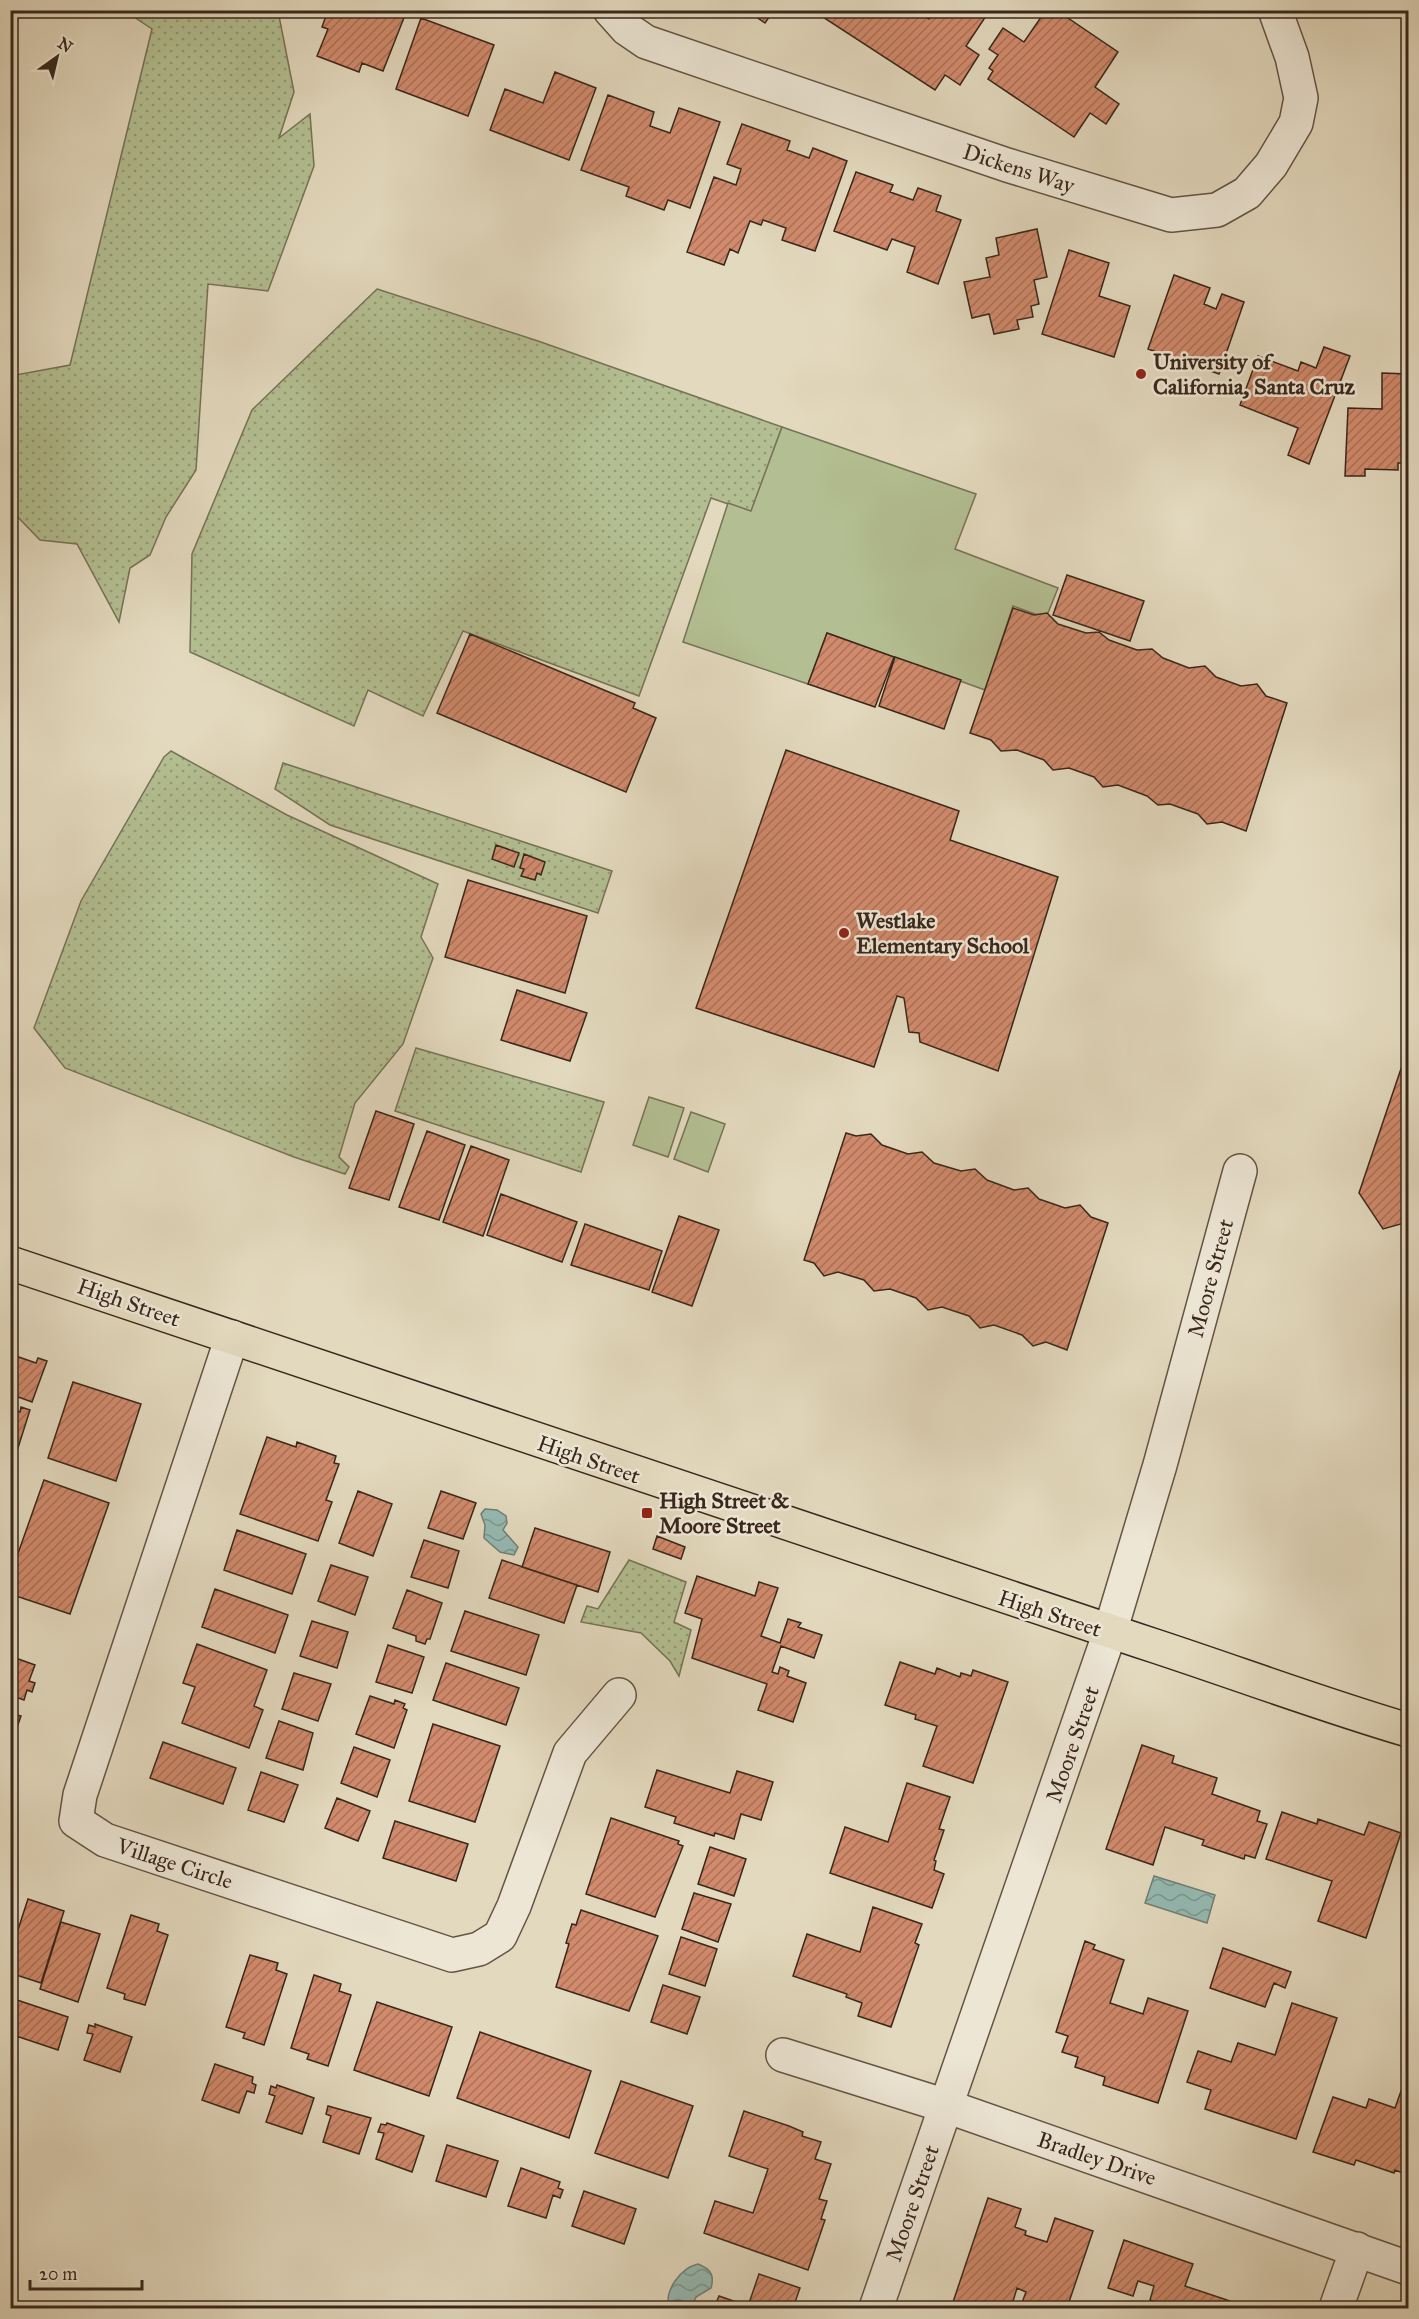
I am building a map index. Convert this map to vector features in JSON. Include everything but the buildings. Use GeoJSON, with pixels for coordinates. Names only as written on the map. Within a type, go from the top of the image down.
{"type":"FeatureCollection","features":[{"type":"Feature","properties":{"kind":"main road","name":"High Street"},"geometry":{"type":"LineString","coordinates":[[10,1263],[688,1493],[1330,1707],[1408,1730]]}},
{"type":"Feature","properties":{"kind":"street","name":"Dickens Way"},"geometry":{"type":"LineString","coordinates":[[610,10],[627,29],[646,42],[1007,165],[1171,215],[1217,210],[1247,193],[1271,165],[1296,123],[1301,98],[1292,57],[1275,10]]}},
{"type":"Feature","properties":{"kind":"street","name":"Moore Street"},"geometry":{"type":"LineString","coordinates":[[876,2308],[1110,1632],[1155,1482],[1240,1171]]}},
{"type":"Feature","properties":{"kind":"street","name":"Village Circle"},"geometry":{"type":"LineString","coordinates":[[232,1337],[80,1795],[76,1821],[105,1840],[452,1954],[479,1949],[500,1936],[514,1906],[570,1753],[619,1695]]}},
{"type":"Feature","properties":{"kind":"street","name":"Bradley Drive"},"geometry":{"type":"LineString","coordinates":[[783,2055],[946,2106],[1408,2268]]}},
{"type":"Feature","properties":{"kind":"street"},"geometry":{"type":"LineString","coordinates":[[1336,2308],[1357,2249]]}},
{"type":"Feature","properties":{"kind":"green space"},"geometry":{"type":"Polygon","coordinates":[[[125,11],[278,11],[294,92],[279,138],[310,114],[314,166],[268,291],[208,284],[196,470],[166,517],[150,555],[130,568],[119,622],[77,544],[40,540],[11,510],[10,376],[70,365],[152,29],[125,11]]]}},
{"type":"Feature","properties":{"kind":"green space"},"geometry":{"type":"Polygon","coordinates":[[[377,289],[538,341],[782,427],[751,512],[711,498],[639,696],[463,631],[423,716],[368,690],[354,726],[190,652],[192,554],[252,410],[377,289]]]}},
{"type":"Feature","properties":{"kind":"green space"},"geometry":{"type":"Polygon","coordinates":[[[782,427],[976,494],[955,549],[1058,588],[1046,618],[1013,606],[985,690],[827,633],[808,684],[683,642],[728,503],[751,511],[782,427]]]}},
{"type":"Feature","properties":{"kind":"green space"},"geometry":{"type":"Polygon","coordinates":[[[171,751],[287,815],[438,884],[421,937],[433,958],[403,1044],[355,1103],[339,1157],[349,1167],[345,1174],[294,1157],[65,1068],[34,1028],[81,901],[164,757],[171,751]]]}},
{"type":"Feature","properties":{"kind":"green space"},"geometry":{"type":"Polygon","coordinates":[[[283,763],[612,871],[598,913],[330,825],[275,789],[283,763]]]}},
{"type":"Feature","properties":{"kind":"green space"},"geometry":{"type":"Polygon","coordinates":[[[416,1048],[604,1102],[581,1172],[395,1111],[416,1048]]]}},
{"type":"Feature","properties":{"kind":"green space"},"geometry":{"type":"Polygon","coordinates":[[[649,1097],[684,1108],[668,1157],[633,1145],[649,1097]]]}},
{"type":"Feature","properties":{"kind":"green space"},"geometry":{"type":"Polygon","coordinates":[[[691,1112],[725,1124],[708,1172],[674,1159],[691,1112]]]}},
{"type":"Feature","properties":{"kind":"green space"},"geometry":{"type":"Polygon","coordinates":[[[629,1560],[686,1582],[674,1622],[691,1630],[679,1676],[670,1661],[641,1633],[581,1622],[587,1606],[598,1609],[629,1560]]]}},
{"type":"Feature","properties":{"kind":"water"},"geometry":{"type":"Polygon","coordinates":[[[485,1509],[497,1510],[506,1516],[507,1523],[503,1530],[518,1547],[514,1555],[500,1552],[484,1538],[485,1525],[481,1514],[485,1509]]]}},
{"type":"Feature","properties":{"kind":"water"},"geometry":{"type":"Polygon","coordinates":[[[1154,1876],[1215,1895],[1207,1923],[1145,1903],[1154,1876]]]}},
{"type":"Feature","properties":{"kind":"water"},"geometry":{"type":"Polygon","coordinates":[[[698,2264],[710,2273],[711,2288],[696,2297],[691,2308],[669,2308],[671,2287],[680,2275],[698,2264]]]}},
{"type":"Feature","properties":{"kind":"place","name":"University of California, Santa Cruz"},"geometry":{"type":"Point","coordinates":[1141,374]}},
{"type":"Feature","properties":{"kind":"place","name":"Westlake Elementary School"},"geometry":{"type":"Point","coordinates":[844,933]}},
{"type":"Feature","properties":{"kind":"place","name":"High Street & Moore Street"},"geometry":{"type":"Point","coordinates":[647,1513]}}]}
